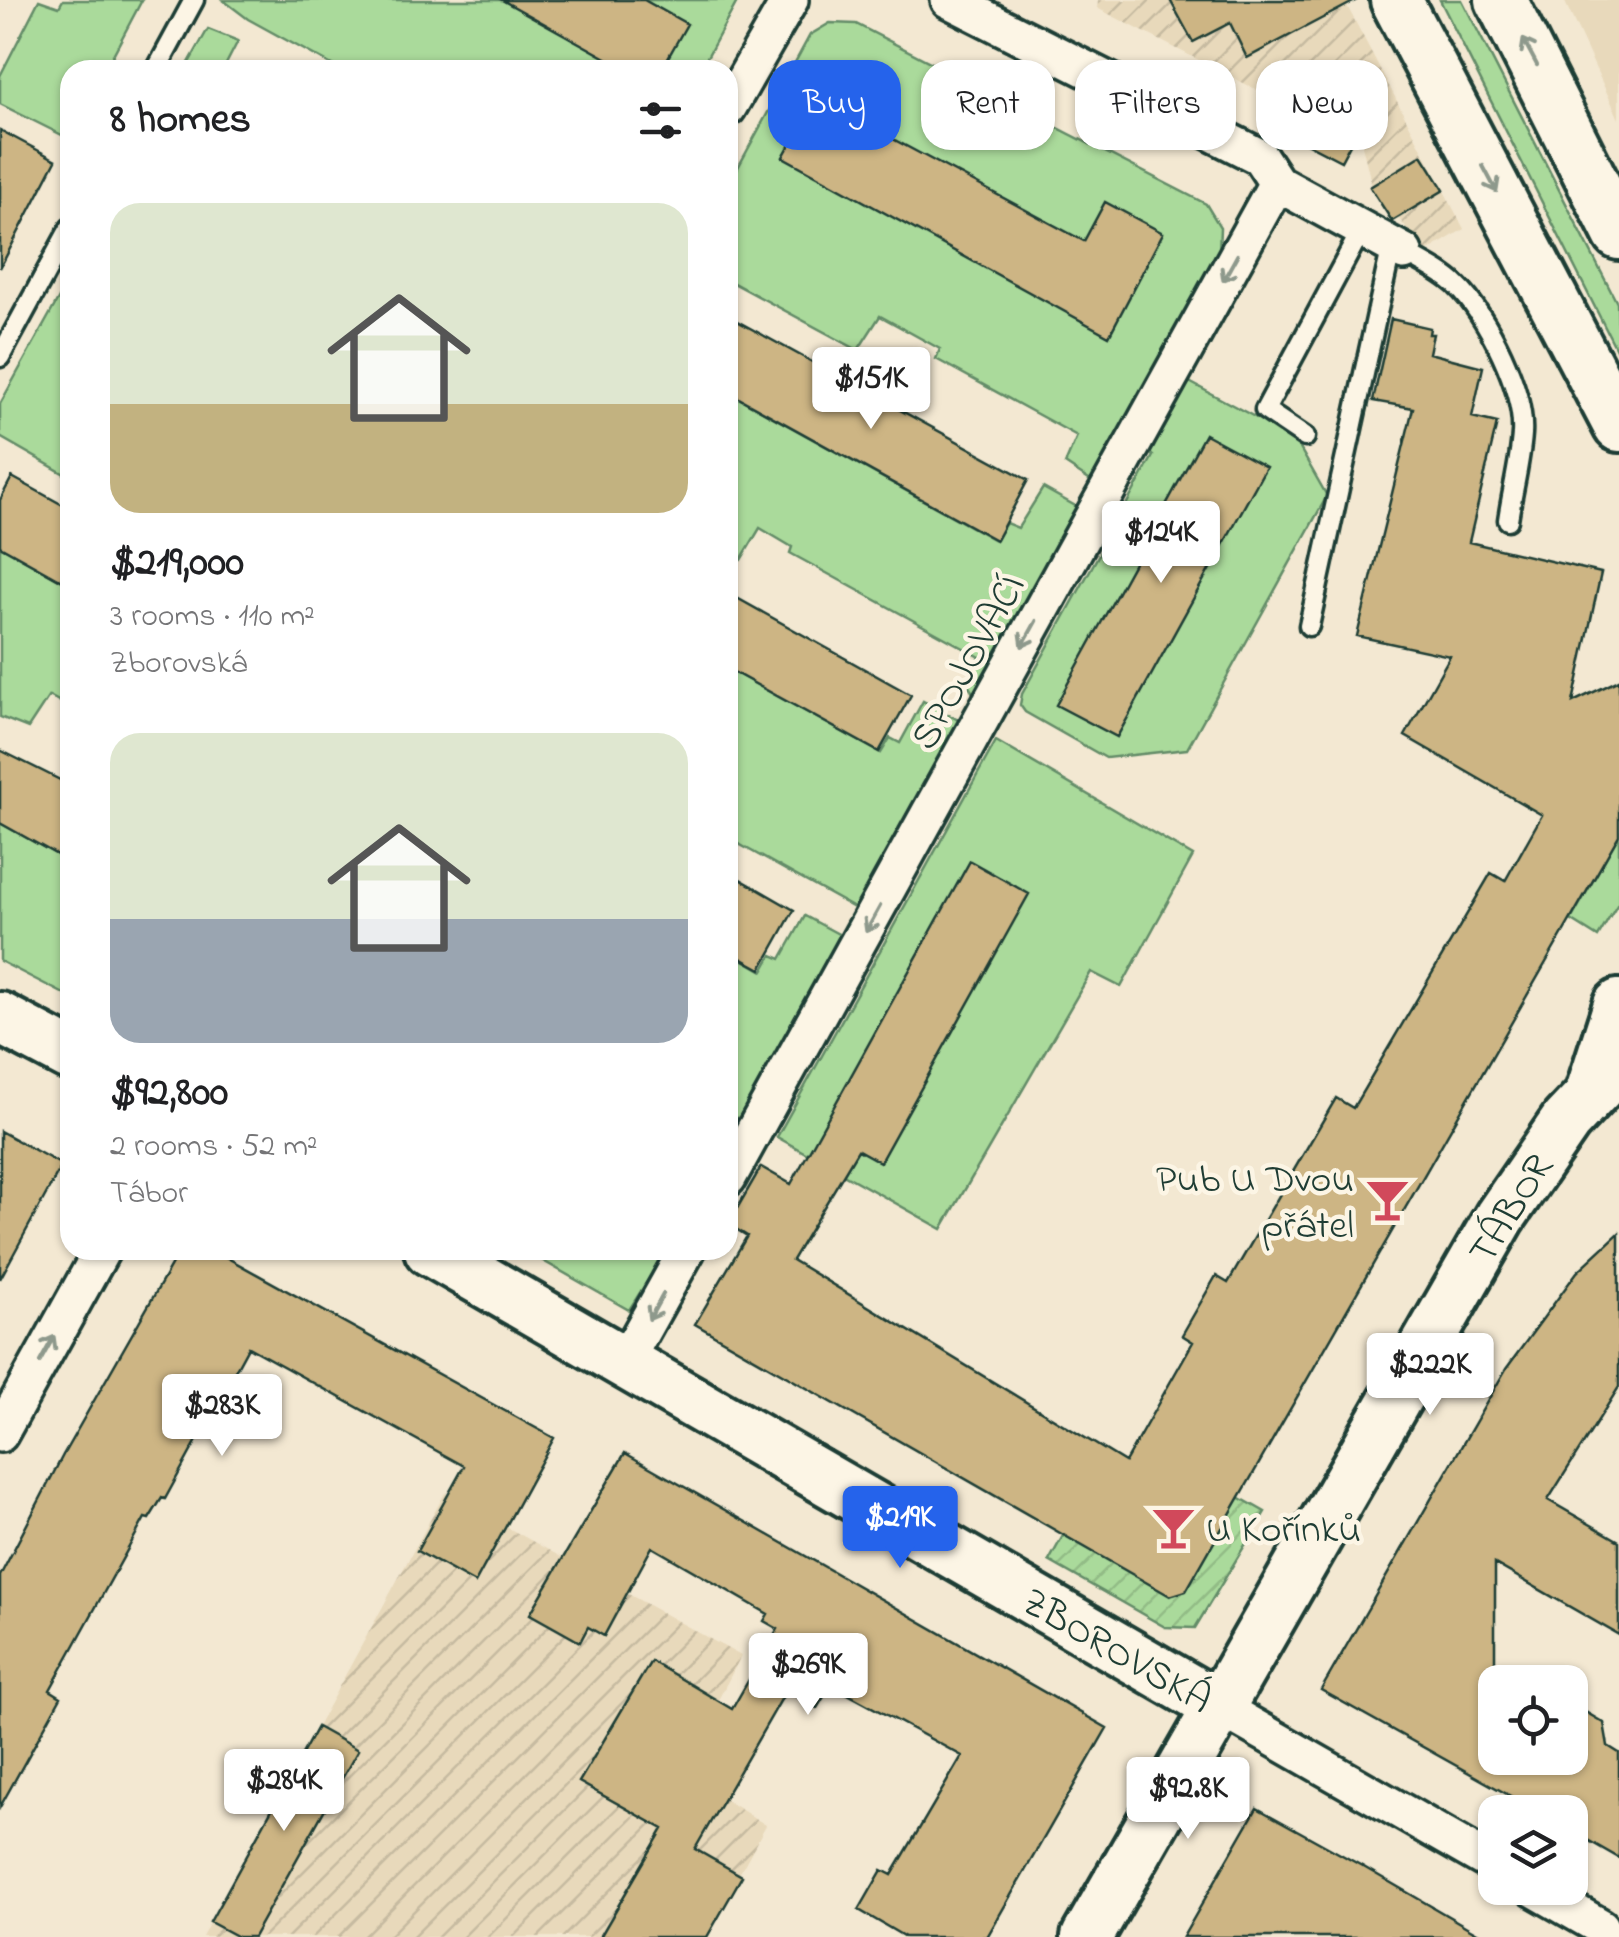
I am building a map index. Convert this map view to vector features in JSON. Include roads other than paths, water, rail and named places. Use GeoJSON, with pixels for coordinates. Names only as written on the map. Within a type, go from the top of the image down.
{"type":"FeatureCollection","features":[{"type":"Feature","properties":{"kind":"street"},"geometry":{"type":"LineString","coordinates":[[738,91],[790,0]]}},
{"type":"Feature","properties":{"kind":"street"},"geometry":{"type":"LineString","coordinates":[[949,0],[1260,157],[1277,183],[1386,242]]}},
{"type":"Feature","properties":{"kind":"street"},"geometry":{"type":"LineString","coordinates":[[1396,0],[1619,426]]}},
{"type":"Feature","properties":{"kind":"street"},"geometry":{"type":"LineString","coordinates":[[1501,0],[1619,234]]}},
{"type":"Feature","properties":{"kind":"street","name":"SPOJOVACÍ"},"geometry":{"type":"LineString","coordinates":[[738,1160],[1277,183]]}},
{"type":"Feature","properties":{"kind":"street","name":"TÁBOR"},"geometry":{"type":"LineString","coordinates":[[1088,1937],[1500,1216],[1605,1079],[1619,1005]]}},
{"type":"Feature","properties":{"kind":"street"},"geometry":{"type":"LineString","coordinates":[[0,1018],[60,1049]]}},
{"type":"Feature","properties":{"kind":"street"},"geometry":{"type":"LineString","coordinates":[[0,1434],[96,1260]]}},
{"type":"Feature","properties":{"kind":"street","name":"ZBOROVSKÁ"},"geometry":{"type":"LineString","coordinates":[[447,1260],[1478,1856]]}},
{"type":"Feature","properties":{"kind":"street"},"geometry":{"type":"LineString","coordinates":[[624,1363],[682,1260]]}},
{"type":"Feature","properties":{"kind":"street"},"geometry":{"type":"LineString","coordinates":[[1563,1905],[1601,1927]]}},
{"type":"Feature","properties":{"kind":"lane"},"geometry":{"type":"LineString","coordinates":[[161,60],[194,0]]}},
{"type":"Feature","properties":{"kind":"lane"},"geometry":{"type":"LineString","coordinates":[[1305,436],[1265,410],[1386,242]]}},
{"type":"Feature","properties":{"kind":"lane"},"geometry":{"type":"LineString","coordinates":[[1386,242],[1454,282],[1472,302],[1498,349],[1516,394],[1522,430],[1508,520]]}},
{"type":"Feature","properties":{"kind":"lane"},"geometry":{"type":"LineString","coordinates":[[1309,626],[1386,242]]}},
{"type":"Feature","properties":{"kind":"lane"},"geometry":{"type":"LineString","coordinates":[[0,356],[60,246]]}},
{"type":"Feature","properties":{"kind":"place","name":"Pub U Dvou přátel"},"geometry":{"type":"Point","coordinates":[1387,1200]}},
{"type":"Feature","properties":{"kind":"place","name":"U Kořínků"},"geometry":{"type":"Point","coordinates":[1173,1527]}}]}
